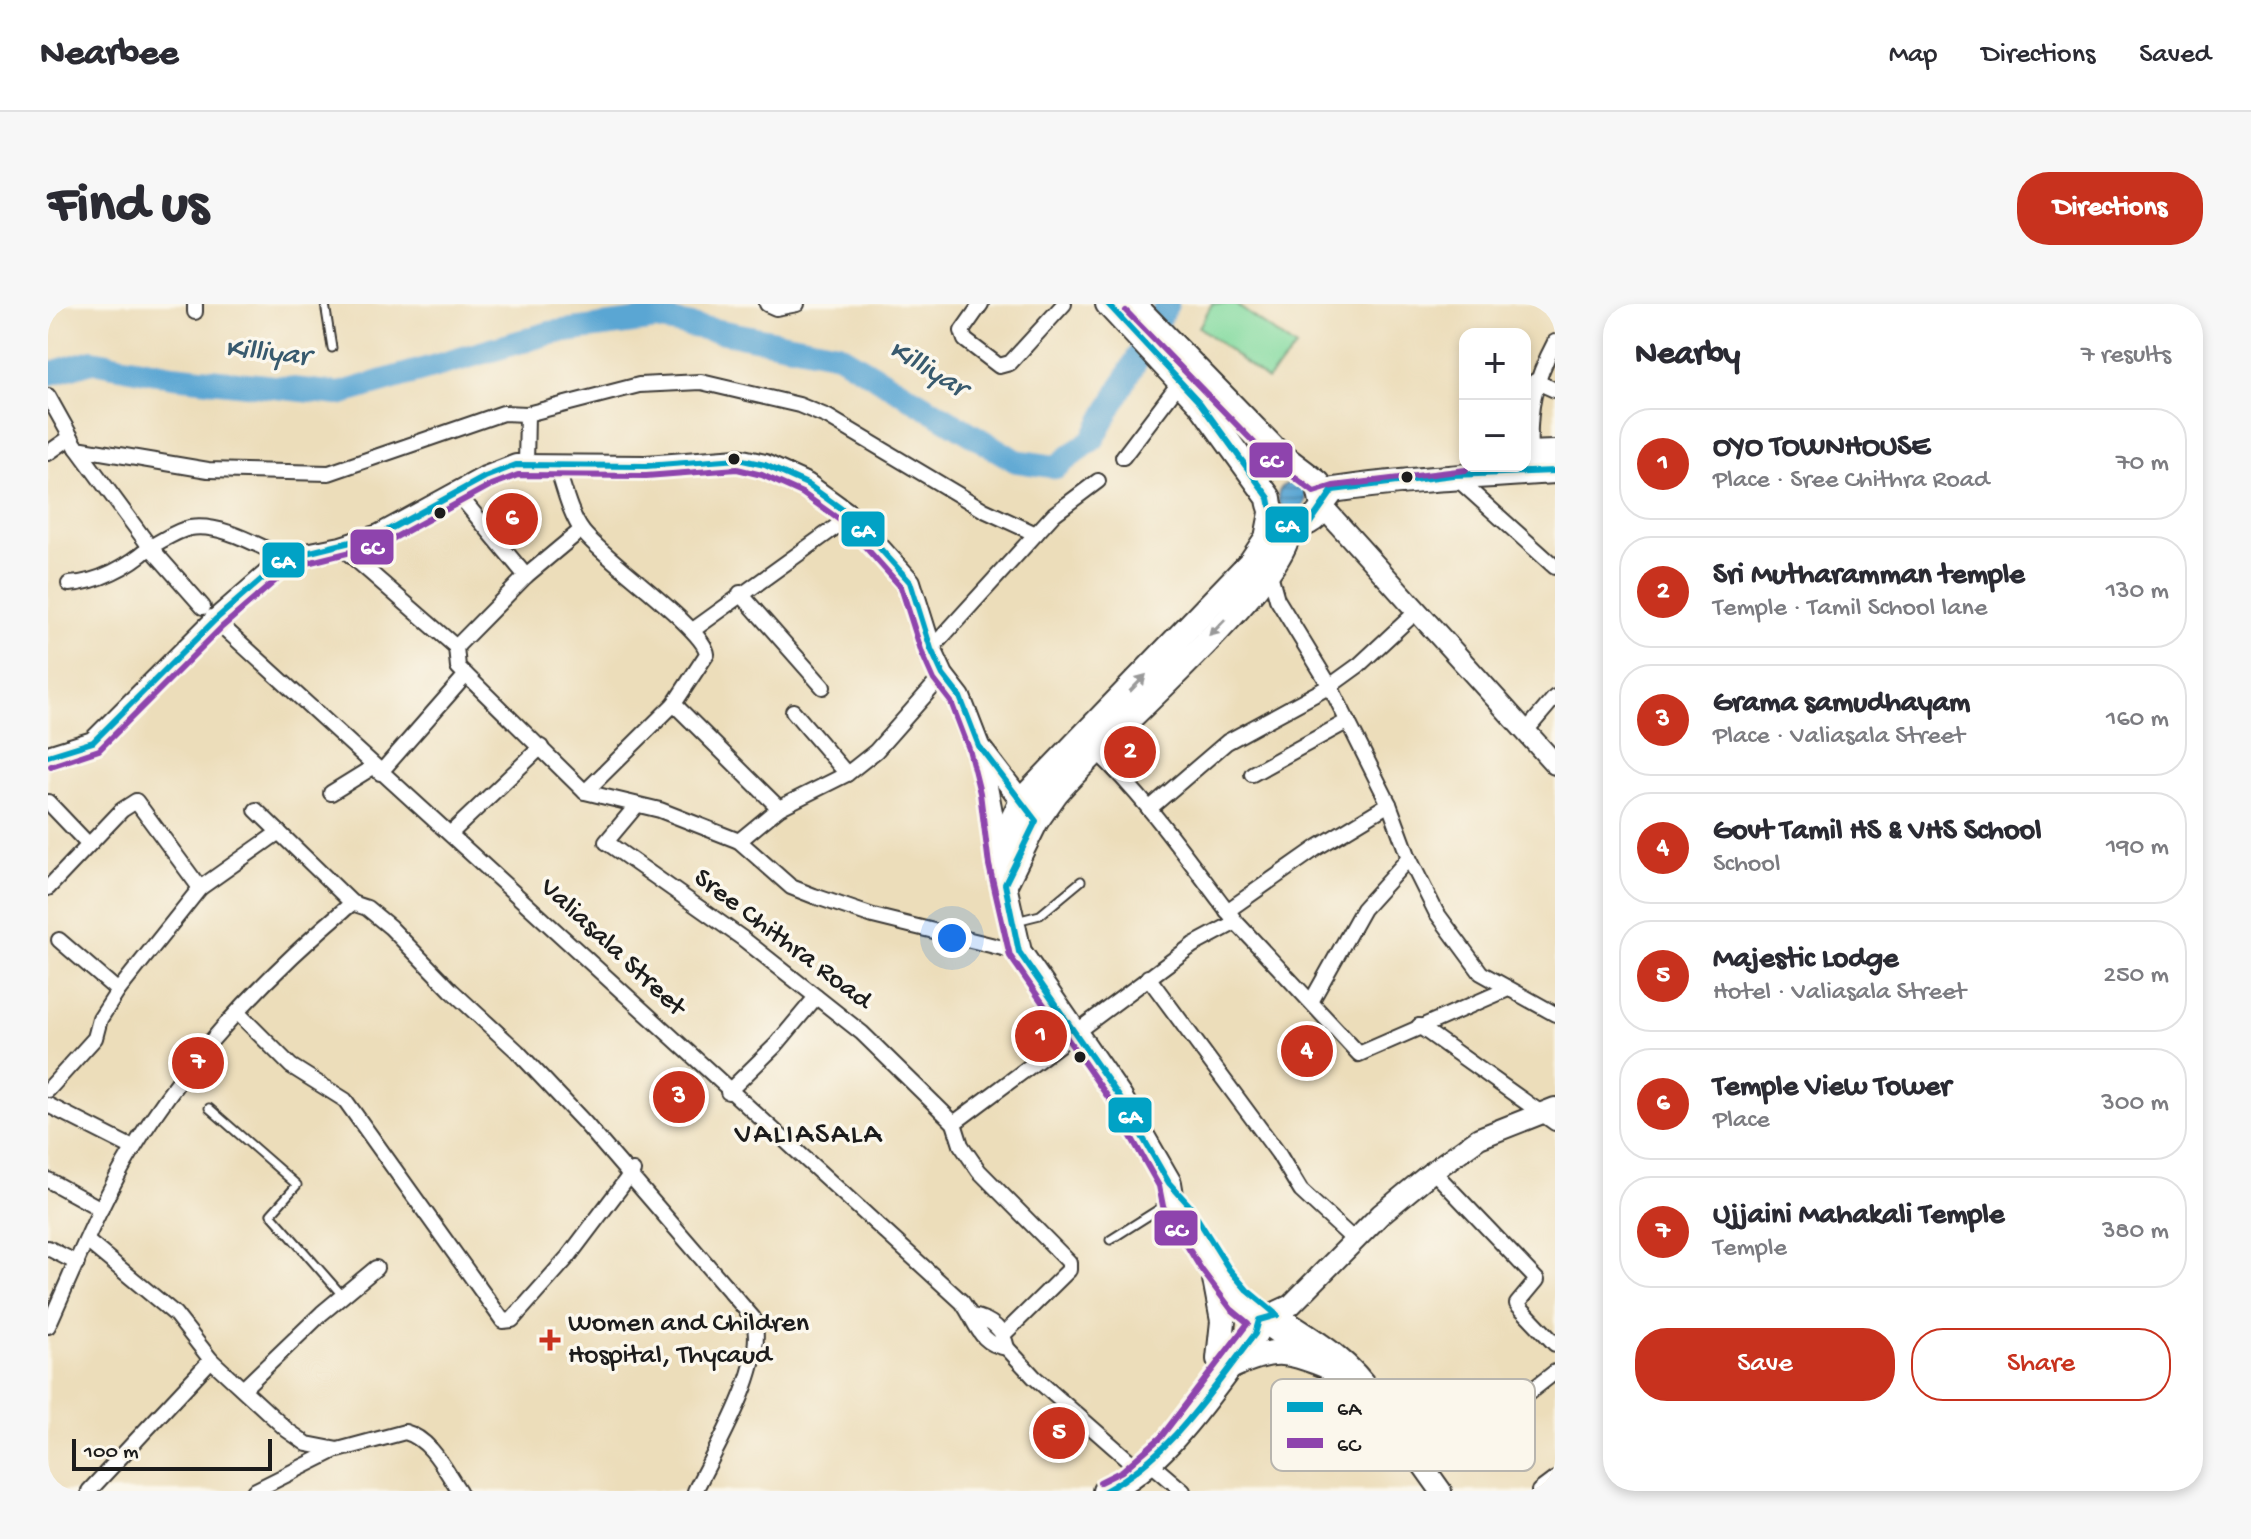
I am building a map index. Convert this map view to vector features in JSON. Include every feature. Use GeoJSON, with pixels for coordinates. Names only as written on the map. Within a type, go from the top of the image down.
{"type":"FeatureCollection","features":[{"type":"Feature","properties":{"kind":"main road"},"geometry":{"type":"LineString","coordinates":[[1117,305],[1182,375],[1317,491]]}},
{"type":"Feature","properties":{"kind":"main road"},"geometry":{"type":"LineString","coordinates":[[1182,375],[1277,512],[1310,523],[1317,491],[1330,476],[1453,466],[1555,471]]}},
{"type":"Feature","properties":{"kind":"main road"},"geometry":{"type":"LineString","coordinates":[[1531,454],[1555,453]]}},
{"type":"Feature","properties":{"kind":"main road"},"geometry":{"type":"LineString","coordinates":[[1005,884],[1036,821],[1071,775],[1170,677],[1269,570],[1289,539],[1271,488],[1285,475],[1317,491]]}},
{"type":"Feature","properties":{"kind":"main road"},"geometry":{"type":"LineString","coordinates":[[1268,1318],[1238,1302],[1210,1264],[1078,1033],[1019,952],[999,848],[1022,800],[1251,562],[1267,538],[1277,512]]}},
{"type":"Feature","properties":{"kind":"main road"},"geometry":{"type":"LineString","coordinates":[[1170,1192],[1183,1196],[1239,1282],[1268,1318]]}},
{"type":"Feature","properties":{"kind":"main road"},"geometry":{"type":"LineString","coordinates":[[1210,1264],[1222,1303],[1223,1364]]}},
{"type":"Feature","properties":{"kind":"main road"},"geometry":{"type":"LineString","coordinates":[[1136,1471],[1173,1439],[1223,1364],[1268,1318]]}},
{"type":"Feature","properties":{"kind":"main road"},"geometry":{"type":"LineString","coordinates":[[1223,1364],[1282,1351],[1325,1365]]}},
{"type":"Feature","properties":{"kind":"street"},"geometry":{"type":"LineString","coordinates":[[767,304],[776,308],[797,304]]}},
{"type":"Feature","properties":{"kind":"street"},"geometry":{"type":"LineString","coordinates":[[981,304],[962,331],[965,340],[999,366],[1010,363],[1064,304]]}},
{"type":"Feature","properties":{"kind":"street"},"geometry":{"type":"LineString","coordinates":[[1531,410],[1535,381],[1555,342]]}},
{"type":"Feature","properties":{"kind":"street"},"geometry":{"type":"LineString","coordinates":[[1123,457],[1182,375]]}},
{"type":"Feature","properties":{"kind":"street"},"geometry":{"type":"LineString","coordinates":[[1535,381],[1555,390]]}},
{"type":"Feature","properties":{"kind":"street"},"geometry":{"type":"LineString","coordinates":[[48,453],[74,442],[208,470],[329,473],[503,413],[527,414],[639,385],[701,382],[799,405],[828,417],[984,510],[1036,534]]}},
{"type":"Feature","properties":{"kind":"street","name":"Valiasala Street"},"geometry":{"type":"LineString","coordinates":[[48,397],[74,442],[150,547],[210,614],[376,770],[451,833],[728,1092],[962,1302],[973,1316],[987,1319],[1006,1341]]}},
{"type":"Feature","properties":{"kind":"street"},"geometry":{"type":"LineString","coordinates":[[526,465],[527,414]]}},
{"type":"Feature","properties":{"kind":"street"},"geometry":{"type":"LineString","coordinates":[[48,756],[93,742],[169,665],[210,614],[286,558],[341,547],[379,535],[485,477],[526,465],[646,466],[738,459],[765,465],[807,484],[851,516],[910,582],[931,649],[943,675],[960,697],[979,746],[999,848]]}},
{"type":"Feature","properties":{"kind":"street"},"geometry":{"type":"LineString","coordinates":[[1453,466],[1555,567]]}},
{"type":"Feature","properties":{"kind":"street"},"geometry":{"type":"LineString","coordinates":[[557,467],[581,530],[693,630],[707,654],[674,704],[585,792]]}},
{"type":"Feature","properties":{"kind":"street"},"geometry":{"type":"LineString","coordinates":[[931,649],[1054,514],[1098,481]]}},
{"type":"Feature","properties":{"kind":"street"},"geometry":{"type":"LineString","coordinates":[[1317,491],[1417,611],[1555,764]]}},
{"type":"Feature","properties":{"kind":"street"},"geometry":{"type":"LineString","coordinates":[[458,494],[526,576]]}},
{"type":"Feature","properties":{"kind":"street"},"geometry":{"type":"LineString","coordinates":[[693,630],[740,593],[851,516]]}},
{"type":"Feature","properties":{"kind":"street"},"geometry":{"type":"LineString","coordinates":[[69,584],[90,583],[134,562],[150,547],[188,528],[225,532],[286,558]]}},
{"type":"Feature","properties":{"kind":"street"},"geometry":{"type":"LineString","coordinates":[[456,647],[526,576],[581,530]]}},
{"type":"Feature","properties":{"kind":"street"},"geometry":{"type":"LineString","coordinates":[[341,547],[456,647],[458,667],[585,792],[693,820],[739,841],[791,887],[814,896],[873,916],[1019,952]]}},
{"type":"Feature","properties":{"kind":"street"},"geometry":{"type":"LineString","coordinates":[[1269,570],[1277,599],[1348,721],[1389,804],[1409,858],[1436,912],[1464,954],[1481,973],[1555,1014]]}},
{"type":"Feature","properties":{"kind":"street"},"geometry":{"type":"LineString","coordinates":[[740,593],[823,687]]}},
{"type":"Feature","properties":{"kind":"street"},"geometry":{"type":"LineString","coordinates":[[1149,809],[1227,742],[1330,686],[1380,648],[1417,611]]}},
{"type":"Feature","properties":{"kind":"street"},"geometry":{"type":"LineString","coordinates":[[331,793],[376,770],[466,675]]}},
{"type":"Feature","properties":{"kind":"street"},"geometry":{"type":"LineString","coordinates":[[739,841],[779,808],[847,774],[876,751],[943,675]]}},
{"type":"Feature","properties":{"kind":"street"},"geometry":{"type":"LineString","coordinates":[[1526,731],[1555,697]]}},
{"type":"Feature","properties":{"kind":"street"},"geometry":{"type":"LineString","coordinates":[[674,704],[779,808]]}},
{"type":"Feature","properties":{"kind":"street"},"geometry":{"type":"LineString","coordinates":[[793,711],[847,774]]}},
{"type":"Feature","properties":{"kind":"street"},"geometry":{"type":"LineString","coordinates":[[1252,774],[1348,721]]}},
{"type":"Feature","properties":{"kind":"street"},"geometry":{"type":"LineString","coordinates":[[979,746],[1036,821]]}},
{"type":"Feature","properties":{"kind":"street"},"geometry":{"type":"LineString","coordinates":[[451,833],[541,747]]}},
{"type":"Feature","properties":{"kind":"street"},"geometry":{"type":"LineString","coordinates":[[1095,750],[1149,809],[1232,916],[1359,1054],[1508,989]]}},
{"type":"Feature","properties":{"kind":"street"},"geometry":{"type":"LineString","coordinates":[[48,888],[122,810],[136,801],[200,888]]}},
{"type":"Feature","properties":{"kind":"street"},"geometry":{"type":"LineString","coordinates":[[48,802],[88,844]]}},
{"type":"Feature","properties":{"kind":"street"},"geometry":{"type":"LineString","coordinates":[[954,1123],[1078,1033],[1318,847],[1389,804]]}},
{"type":"Feature","properties":{"kind":"street","name":"Sree Chithra Road"},"geometry":{"type":"LineString","coordinates":[[637,805],[606,842],[742,938],[862,1033],[954,1123],[961,1145],[979,1171],[1069,1262],[1069,1270],[1006,1341]]}},
{"type":"Feature","properties":{"kind":"street"},"geometry":{"type":"LineString","coordinates":[[256,810],[352,903],[367,908],[390,927],[451,990],[517,1051],[631,1173],[746,1308],[757,1329],[749,1374],[695,1491]]}},
{"type":"Feature","properties":{"kind":"street"},"geometry":{"type":"LineString","coordinates":[[48,1090],[95,1038],[100,1019],[118,991],[200,888],[279,832]]}},
{"type":"Feature","properties":{"kind":"street"},"geometry":{"type":"LineString","coordinates":[[1312,1000],[1363,909],[1409,858]]}},
{"type":"Feature","properties":{"kind":"street"},"geometry":{"type":"LineString","coordinates":[[48,1326],[101,1209],[133,1148],[184,1075],[284,960],[352,903]]}},
{"type":"Feature","properties":{"kind":"street"},"geometry":{"type":"LineString","coordinates":[[59,940],[118,991]]}},
{"type":"Feature","properties":{"kind":"street"},"geometry":{"type":"LineString","coordinates":[[1148,977],[1278,1153],[1301,1191],[1354,1240]]}},
{"type":"Feature","properties":{"kind":"street"},"geometry":{"type":"LineString","coordinates":[[728,1092],[776,1045],[816,997]]}},
{"type":"Feature","properties":{"kind":"street"},"geometry":{"type":"LineString","coordinates":[[238,1013],[291,1066],[345,1100],[503,1321],[512,1320],[568,1257],[631,1173]]}},
{"type":"Feature","properties":{"kind":"street"},"geometry":{"type":"LineString","coordinates":[[1419,1026],[1551,1115]]}},
{"type":"Feature","properties":{"kind":"street"},"geometry":{"type":"LineString","coordinates":[[48,1105],[133,1148]]}},
{"type":"Feature","properties":{"kind":"street"},"geometry":{"type":"LineString","coordinates":[[1268,1318],[1304,1293],[1354,1240],[1433,1171],[1479,1138],[1551,1115]]}},
{"type":"Feature","properties":{"kind":"street"},"geometry":{"type":"LineString","coordinates":[[1433,1171],[1537,1280],[1517,1304],[1555,1344]]}},
{"type":"Feature","properties":{"kind":"street"},"geometry":{"type":"LineString","coordinates":[[48,1180],[101,1209]]}},
{"type":"Feature","properties":{"kind":"street"},"geometry":{"type":"LineString","coordinates":[[87,1241],[175,1314],[211,1360],[287,1430],[307,1444],[336,1450]]}},
{"type":"Feature","properties":{"kind":"street"},"geometry":{"type":"LineString","coordinates":[[48,1248],[77,1263]]}},
{"type":"Feature","properties":{"kind":"street"},"geometry":{"type":"LineString","coordinates":[[244,1388],[342,1295],[376,1268]]}},
{"type":"Feature","properties":{"kind":"street"},"geometry":{"type":"LineString","coordinates":[[1268,1318],[1343,1379]]}},
{"type":"Feature","properties":{"kind":"street"},"geometry":{"type":"LineString","coordinates":[[1268,1318],[1341,1358],[1362,1379]]}},
{"type":"Feature","properties":{"kind":"street"},"geometry":{"type":"LineString","coordinates":[[1006,1341],[1034,1377],[1136,1471],[1183,1491]]}},
{"type":"Feature","properties":{"kind":"street"},"geometry":{"type":"LineString","coordinates":[[89,1491],[211,1360]]}},
{"type":"Feature","properties":{"kind":"street"},"geometry":{"type":"LineString","coordinates":[[1535,1388],[1555,1372]]}},
{"type":"Feature","properties":{"kind":"street"},"geometry":{"type":"LineString","coordinates":[[254,1491],[336,1450],[405,1432],[415,1435],[429,1448],[459,1491]]}},
{"type":"Feature","properties":{"kind":"street"},"geometry":{"type":"LineString","coordinates":[[1429,1471],[1441,1491]]}},
{"type":"Feature","properties":{"kind":"street"},"geometry":{"type":"LineString","coordinates":[[1539,1491],[1555,1479]]}},
{"type":"Feature","properties":{"kind":"lane"},"geometry":{"type":"LineString","coordinates":[[325,304],[332,348]]}},
{"type":"Feature","properties":{"kind":"lane"},"geometry":{"type":"LineString","coordinates":[[1011,922],[1040,915],[1081,881]]}},
{"type":"Feature","properties":{"kind":"lane"},"geometry":{"type":"LineString","coordinates":[[209,1108],[297,1185],[271,1214],[342,1295]]}},
{"type":"Feature","properties":{"kind":"lane"},"geometry":{"type":"LineString","coordinates":[[1110,1240],[1170,1192]]}},
{"type":"Feature","properties":{"kind":"green space"},"geometry":{"type":"Polygon","coordinates":[[[1212,304],[1235,304],[1296,348],[1267,380],[1199,327],[1212,304]]]}},
{"type":"Feature","properties":{"kind":"water"},"geometry":{"type":"Polygon","coordinates":[[[1292,483],[1302,487],[1306,497],[1302,507],[1292,511],[1282,507],[1278,497],[1282,487],[1292,483]]]}},
{"type":"Feature","properties":{"kind":"waterway","name":"Killiyar"},"geometry":{"type":"LineString","coordinates":[[48,374],[92,361],[173,376],[339,394],[550,333],[656,319],[838,354],[1016,461],[1056,467],[1093,439],[1167,304]]}},
{"type":"Feature","properties":{"kind":"transit line","name":"6A"},"geometry":{"type":"LineString","coordinates":[[1108,304],[1200,403],[1269,498],[1272,513],[1289,526],[1310,523],[1333,490],[1453,475],[1555,471]]}},
{"type":"Feature","properties":{"kind":"transit line","name":"6C"},"geometry":{"type":"LineString","coordinates":[[1126,311],[1270,459],[1314,492],[1333,486],[1459,471]]}},
{"type":"Feature","properties":{"kind":"transit line","name":"6A"},"geometry":{"type":"LineString","coordinates":[[48,756],[93,742],[215,620],[286,558],[379,535],[485,477],[516,465],[646,466],[738,459],[765,465],[807,484],[851,516],[910,582],[931,649],[943,675],[960,697],[979,746],[1036,821],[1005,884],[1019,952],[1120,1098],[1169,1183],[1189,1205],[1229,1269],[1247,1290],[1277,1315]]}},
{"type":"Feature","properties":{"kind":"transit line","name":"6C"},"geometry":{"type":"LineString","coordinates":[[51,766],[99,750],[222,627],[291,567],[383,544],[489,486],[518,475],[646,476],[737,469],[762,475],[802,493],[844,523],[901,587],[922,653],[934,680],[951,702],[969,749],[980,793],[989,865],[1010,956],[1112,1103],[1159,1186],[1163,1206],[1201,1269],[1231,1309],[1248,1323],[1161,1437],[1122,1471],[1100,1482]]}},
{"type":"Feature","properties":{"kind":"transit line","name":"6A"},"geometry":{"type":"LineString","coordinates":[[1105,1491],[1129,1476],[1170,1441],[1255,1334],[1259,1320],[1277,1315]]}},
{"type":"Feature","properties":{"kind":"place","name":"Temple View Tower"},"geometry":{"type":"Point","coordinates":[512,519]}},
{"type":"Feature","properties":{"kind":"place","name":"Sri Mutharamman temple"},"geometry":{"type":"Point","coordinates":[1130,752]}},
{"type":"Feature","properties":{"kind":"place","name":"OYO TOWNHOUSE"},"geometry":{"type":"Point","coordinates":[1041,1036]}},
{"type":"Feature","properties":{"kind":"place","name":"Govt Tamil HS & VHS School"},"geometry":{"type":"Point","coordinates":[1307,1051]}},
{"type":"Feature","properties":{"kind":"place","name":"Ujjaini Mahakali Temple"},"geometry":{"type":"Point","coordinates":[198,1063]}},
{"type":"Feature","properties":{"kind":"place","name":"Grama samudhayam"},"geometry":{"type":"Point","coordinates":[679,1097]}},
{"type":"Feature","properties":{"kind":"place","name":"Women and Children Hospital, Thycaud"},"geometry":{"type":"Point","coordinates":[550,1340]}},
{"type":"Feature","properties":{"kind":"place","name":"Majestic Lodge"},"geometry":{"type":"Point","coordinates":[1059,1433]}},
{"type":"Feature","properties":{"kind":"district","name":"VALIASALA"},"geometry":{"type":"Point","coordinates":[809,1136]}}]}
